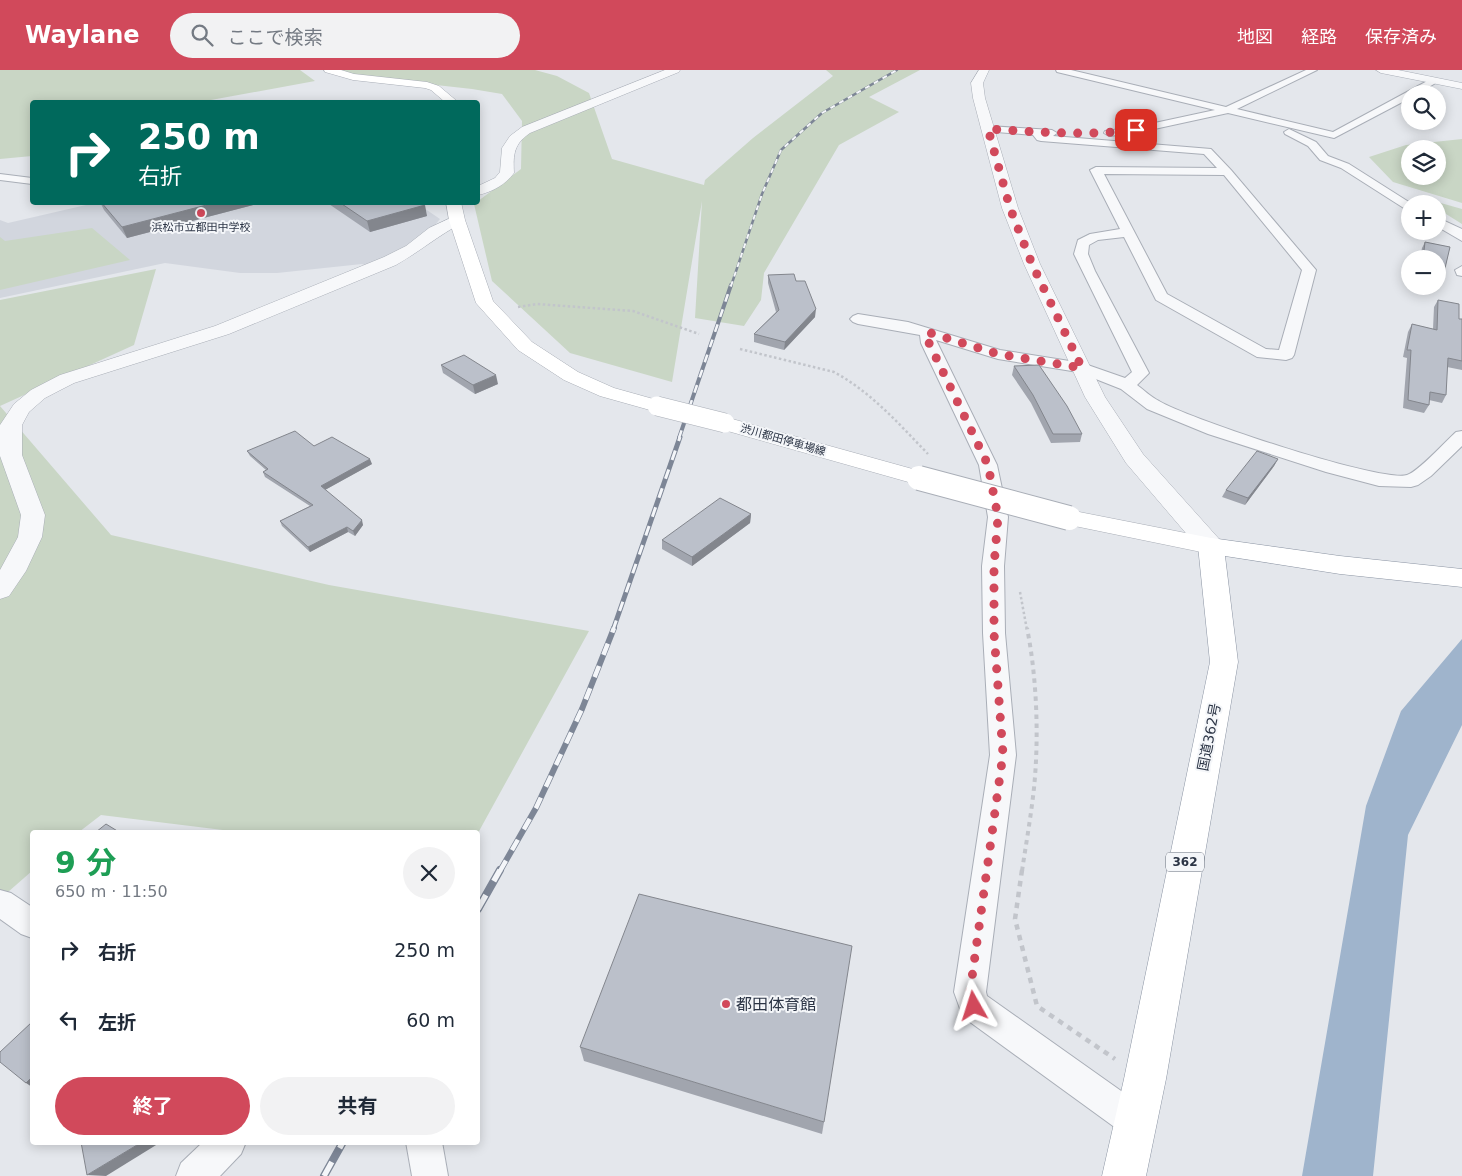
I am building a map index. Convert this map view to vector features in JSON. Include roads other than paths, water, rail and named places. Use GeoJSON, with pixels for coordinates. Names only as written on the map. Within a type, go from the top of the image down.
{"type":"FeatureCollection","features":[{"type":"Feature","properties":{"kind":"main road"},"geometry":{"type":"LineString","coordinates":[[328,70],[353,77],[427,85],[435,88],[450,100]]}},
{"type":"Feature","properties":{"kind":"main road","name":"渋川都田停車場線"},"geometry":{"type":"LineString","coordinates":[[455,211],[485,303],[525,346],[571,376],[607,392],[1069,518],[1211,546]]}},
{"type":"Feature","properties":{"kind":"main road"},"geometry":{"type":"LineString","coordinates":[[1211,546],[1340,565],[1462,578]]}},
{"type":"Feature","properties":{"kind":"main road","name":"国道362号"},"geometry":{"type":"LineString","coordinates":[[1124,1176],[1145,1079],[1224,662],[1211,546]]}},
{"type":"Feature","properties":{"kind":"street"},"geometry":{"type":"LineString","coordinates":[[480,190],[500,182],[508,173],[506,152],[513,138],[526,130],[676,70]]}},
{"type":"Feature","properties":{"kind":"street"},"geometry":{"type":"LineString","coordinates":[[984,70],[977,90],[1010,208],[1032,264],[1095,397],[1134,458],[1211,546]]}},
{"type":"Feature","properties":{"kind":"street"},"geometry":{"type":"LineString","coordinates":[[1060,70],[1334,135],[1434,81]]}},
{"type":"Feature","properties":{"kind":"street"},"geometry":{"type":"LineString","coordinates":[[988,129],[1094,133],[1136,130],[1227,110],[1313,70]]}},
{"type":"Feature","properties":{"kind":"street"},"geometry":{"type":"LineString","coordinates":[[1380,70],[1462,86]]}},
{"type":"Feature","properties":{"kind":"street"},"geometry":{"type":"LineString","coordinates":[[1227,110],[1293,133],[1312,144],[1324,158],[1345,166],[1401,202]]}},
{"type":"Feature","properties":{"kind":"street"},"geometry":{"type":"LineString","coordinates":[[1036,132],[1041,138],[1207,151],[1227,172],[1309,270],[1286,355],[1263,354],[1161,297],[1096,170],[1227,172]]}},
{"type":"Feature","properties":{"kind":"street"},"geometry":{"type":"LineString","coordinates":[[0,177],[30,181]]}},
{"type":"Feature","properties":{"kind":"street"},"geometry":{"type":"LineString","coordinates":[[0,590],[13,571],[30,537],[33,515],[11,455],[11,426],[21,408],[38,394],[67,379],[222,330],[390,260],[412,249],[435,231],[455,211]]}},
{"type":"Feature","properties":{"kind":"street"},"geometry":{"type":"LineString","coordinates":[[1446,226],[1460,232],[1462,237]]}},
{"type":"Feature","properties":{"kind":"street"},"geometry":{"type":"LineString","coordinates":[[1127,385],[1141,372],[1081,254],[1082,243],[1094,237],[1128,232]]}},
{"type":"Feature","properties":{"kind":"street"},"geometry":{"type":"LineString","coordinates":[[858,320],[927,332],[998,354],[1082,368],[1127,385],[1153,405],[1214,430],[1333,468],[1379,480],[1410,481],[1424,472],[1462,436]]}},
{"type":"Feature","properties":{"kind":"street"},"geometry":{"type":"LineString","coordinates":[[927,332],[929,343],[988,465],[998,517],[994,566],[994,633],[1003,754],[970,992],[974,1006],[1136,1122]]}},
{"type":"Feature","properties":{"kind":"street"},"geometry":{"type":"LineString","coordinates":[[0,903],[30,923]]}},
{"type":"Feature","properties":{"kind":"street"},"geometry":{"type":"LineString","coordinates":[[194,1176],[226,1145]]}},
{"type":"Feature","properties":{"kind":"street"},"geometry":{"type":"LineString","coordinates":[[425,1145],[430,1176]]}},
{"type":"Feature","properties":{"kind":"water"},"geometry":{"type":"Polygon","coordinates":[[[1462,639],[1462,725],[1408,835],[1373,1176],[1302,1176],[1366,806],[1401,711],[1462,639]]]}},
{"type":"Feature","properties":{"kind":"railway"},"geometry":{"type":"LineString","coordinates":[[731,286],[762,194],[781,150],[822,113],[897,70]]}},
{"type":"Feature","properties":{"kind":"railway"},"geometry":{"type":"LineString","coordinates":[[679,438],[731,285]]}},
{"type":"Feature","properties":{"kind":"railway"},"geometry":{"type":"LineString","coordinates":[[613,630],[680,437]]}},
{"type":"Feature","properties":{"kind":"railway"},"geometry":{"type":"LineString","coordinates":[[500,871],[536,808],[582,709],[614,628]]}},
{"type":"Feature","properties":{"kind":"railway"},"geometry":{"type":"LineString","coordinates":[[480,905],[500,870]]}},
{"type":"Feature","properties":{"kind":"railway"},"geometry":{"type":"LineString","coordinates":[[324,1176],[341,1145]]}},
{"type":"Feature","properties":{"kind":"place","name":"浜松市立都田中学校"},"geometry":{"type":"Point","coordinates":[201,213]}},
{"type":"Feature","properties":{"kind":"place","name":"都田体育館"},"geometry":{"type":"Point","coordinates":[726,1004]}}]}
